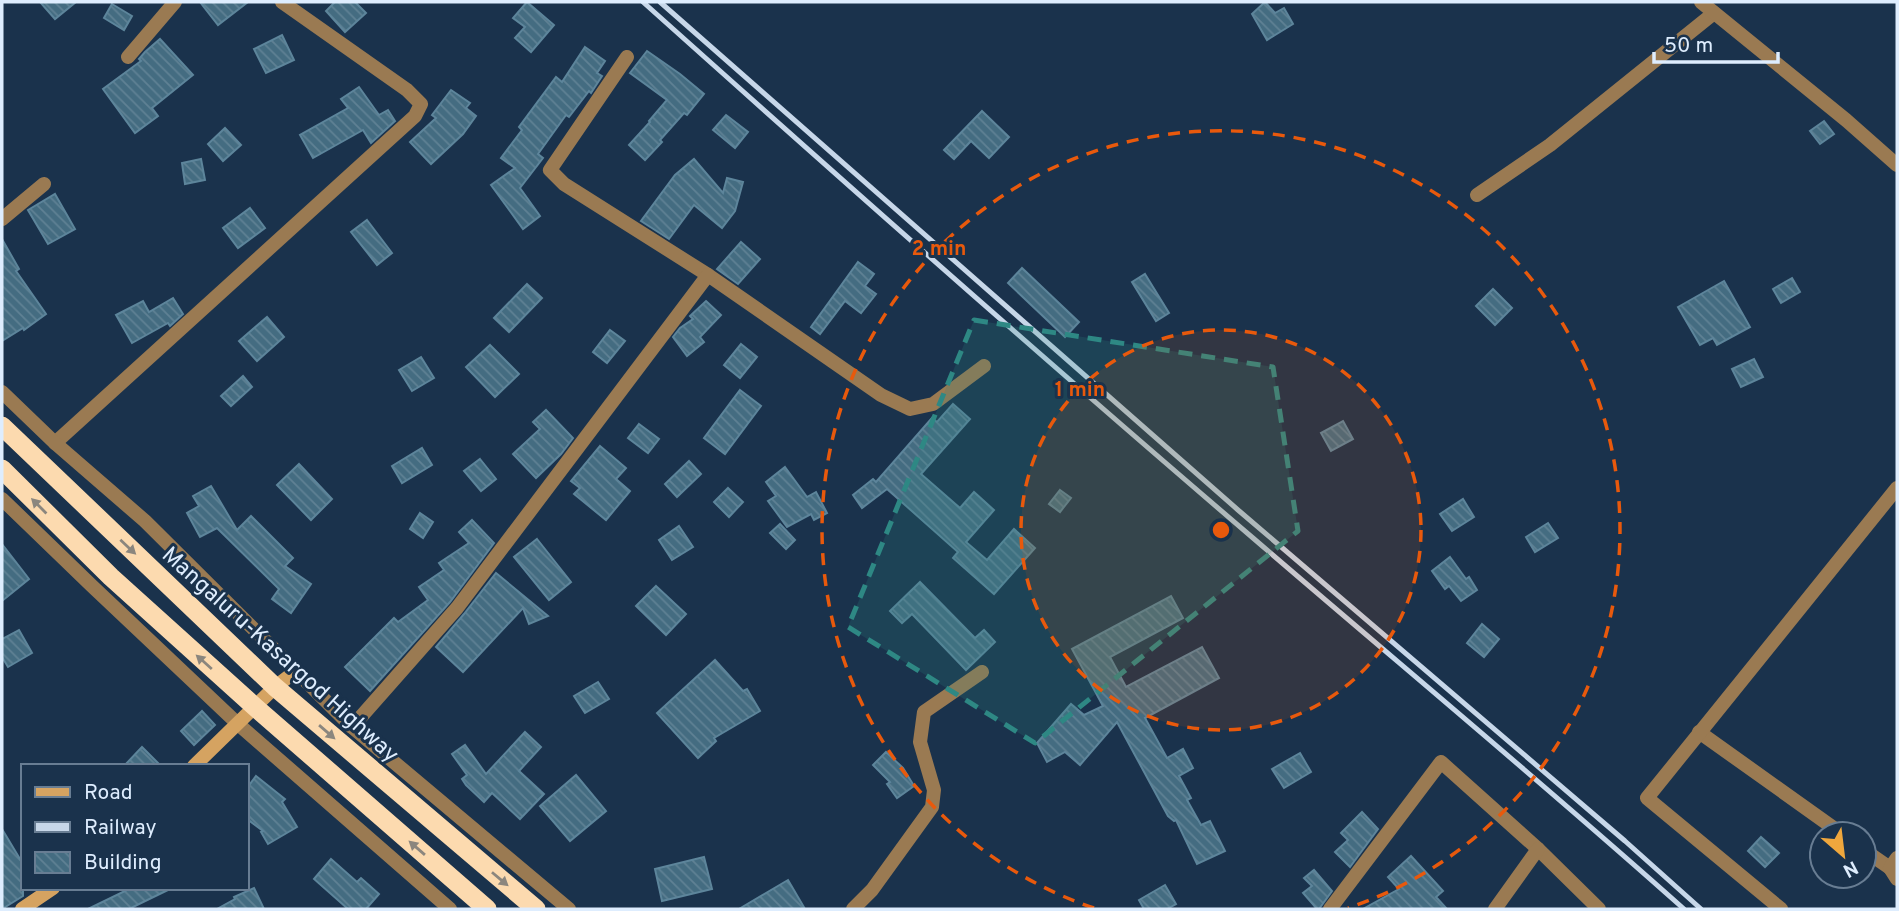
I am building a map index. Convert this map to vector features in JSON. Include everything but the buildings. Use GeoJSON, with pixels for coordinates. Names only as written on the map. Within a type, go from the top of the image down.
{"type":"FeatureCollection","features":[{"type":"Feature","properties":{"kind":"highway","name":"Mangaluru-Kasargod Highway"},"geometry":{"type":"LineString","coordinates":[[2,426],[275,687],[536,909]]}},
{"type":"Feature","properties":{"kind":"highway"},"geometry":{"type":"LineString","coordinates":[[2,470],[111,578],[255,708],[487,909]]}},
{"type":"Feature","properties":{"kind":"main road"},"geometry":{"type":"LineString","coordinates":[[196,764],[275,687],[296,671]]}},
{"type":"Feature","properties":{"kind":"main road"},"geometry":{"type":"LineString","coordinates":[[22,909],[49,890]]}},
{"type":"Feature","properties":{"kind":"street"},"geometry":{"type":"LineString","coordinates":[[128,57],[174,2]]}},
{"type":"Feature","properties":{"kind":"street"},"geometry":{"type":"LineString","coordinates":[[55,443],[415,116],[421,104],[407,90],[282,2]]}},
{"type":"Feature","properties":{"kind":"street"},"geometry":{"type":"LineString","coordinates":[[1701,2],[1897,165]]}},
{"type":"Feature","properties":{"kind":"street"},"geometry":{"type":"LineString","coordinates":[[1477,195],[1550,145],[1714,13]]}},
{"type":"Feature","properties":{"kind":"street"},"geometry":{"type":"LineString","coordinates":[[627,57],[550,170],[564,184],[708,275],[881,395],[909,409],[933,404],[984,366]]}},
{"type":"Feature","properties":{"kind":"street"},"geometry":{"type":"LineString","coordinates":[[2,219],[44,184]]}},
{"type":"Feature","properties":{"kind":"street"},"geometry":{"type":"LineString","coordinates":[[352,727],[457,608],[708,275]]}},
{"type":"Feature","properties":{"kind":"street"},"geometry":{"type":"LineString","coordinates":[[2,392],[55,443],[145,521],[352,727],[569,909]]}},
{"type":"Feature","properties":{"kind":"street"},"geometry":{"type":"LineString","coordinates":[[1781,909],[1647,798],[1897,488]]}},
{"type":"Feature","properties":{"kind":"street"},"geometry":{"type":"LineString","coordinates":[[2,499],[239,724],[450,909]]}},
{"type":"Feature","properties":{"kind":"street"},"geometry":{"type":"LineString","coordinates":[[853,909],[872,890],[932,807],[934,790],[920,742],[924,712],[982,672]]}},
{"type":"Feature","properties":{"kind":"street"},"geometry":{"type":"LineString","coordinates":[[1699,733],[1822,820]]}},
{"type":"Feature","properties":{"kind":"street"},"geometry":{"type":"LineString","coordinates":[[1330,909],[1441,762],[1600,909]]}},
{"type":"Feature","properties":{"kind":"street"},"geometry":{"type":"LineString","coordinates":[[1495,909],[1538,849]]}},
{"type":"Feature","properties":{"kind":"street"},"geometry":{"type":"LineString","coordinates":[[1878,858],[1895,868]]}},
{"type":"Feature","properties":{"kind":"highlighted area"},"geometry":{"type":"Polygon","coordinates":[[[974,320],[1273,367],[1298,531],[1035,743],[848,627],[974,320]]]}},
{"type":"Feature","properties":{"kind":"railway"},"geometry":{"type":"LineString","coordinates":[[643,2],[1099,405],[1684,909]]}},
{"type":"Feature","properties":{"kind":"railway"},"geometry":{"type":"LineString","coordinates":[[660,2],[1238,510],[1701,909]]}}]}
